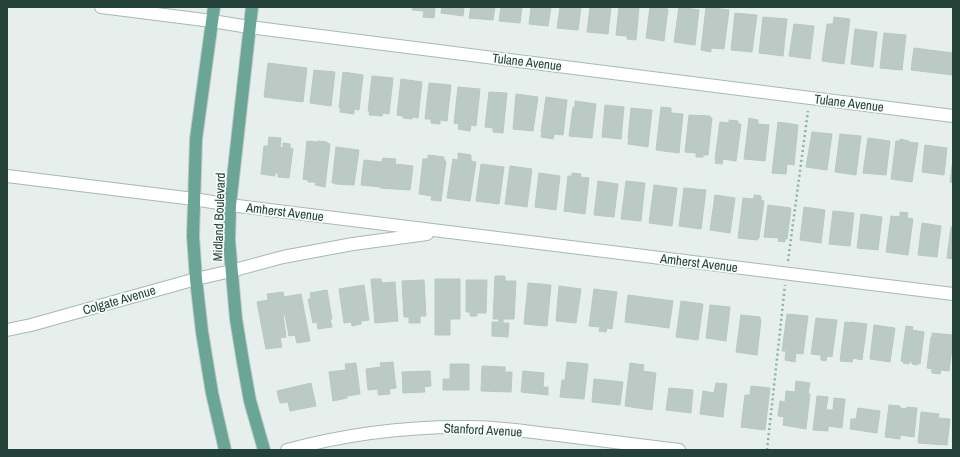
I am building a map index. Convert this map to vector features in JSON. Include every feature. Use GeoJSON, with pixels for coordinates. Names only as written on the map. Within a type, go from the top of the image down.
{"type":"FeatureCollection","features":[{"type":"Feature","properties":{"kind":"main road","name":"Midland Boulevard"},"geometry":{"type":"LineString","coordinates":[[214,7],[196,140],[192,236],[202,332],[212,393],[225,450]]}},
{"type":"Feature","properties":{"kind":"main road","name":"Midland Boulevard"},"geometry":{"type":"LineString","coordinates":[[252,7],[230,205],[229,240],[236,319],[242,362],[250,401],[264,450]]}},
{"type":"Feature","properties":{"kind":"street","name":"Tulane Avenue"},"geometry":{"type":"LineString","coordinates":[[102,7],[953,116]]}},
{"type":"Feature","properties":{"kind":"street","name":"Amherst Avenue"},"geometry":{"type":"LineString","coordinates":[[7,176],[444,232],[953,294]]}},
{"type":"Feature","properties":{"kind":"street","name":"Amherst Avenue"},"geometry":{"type":"LineString","coordinates":[[231,271],[283,257],[353,244],[444,232]]}},
{"type":"Feature","properties":{"kind":"street","name":"Colgate Avenue"},"geometry":{"type":"LineString","coordinates":[[7,330],[31,325],[196,279],[231,271]]}},
{"type":"Feature","properties":{"kind":"street","name":"Stanford Avenue"},"geometry":{"type":"LineString","coordinates":[[287,450],[341,438],[394,431],[471,427],[508,429],[679,450]]}},
{"type":"Feature","properties":{"kind":"building"},"geometry":{"type":"Polygon","coordinates":[[[413,7],[435,7],[434,18],[423,17],[424,11],[412,10],[413,7]]]}},
{"type":"Feature","properties":{"kind":"building"},"geometry":{"type":"Polygon","coordinates":[[[442,7],[464,7],[463,16],[441,13],[442,7]]]}},
{"type":"Feature","properties":{"kind":"building"},"geometry":{"type":"Polygon","coordinates":[[[471,7],[495,7],[493,20],[469,18],[471,7]]]}},
{"type":"Feature","properties":{"kind":"building"},"geometry":{"type":"Polygon","coordinates":[[[501,7],[522,7],[520,23],[499,21],[501,7]]]}},
{"type":"Feature","properties":{"kind":"building"},"geometry":{"type":"Polygon","coordinates":[[[531,7],[551,7],[548,26],[529,24],[531,7]]]}},
{"type":"Feature","properties":{"kind":"building"},"geometry":{"type":"Polygon","coordinates":[[[560,7],[581,7],[578,30],[557,28],[560,7]]]}},
{"type":"Feature","properties":{"kind":"building"},"geometry":{"type":"Polygon","coordinates":[[[590,7],[611,7],[608,34],[587,32],[590,7]]]}},
{"type":"Feature","properties":{"kind":"building"},"geometry":{"type":"Polygon","coordinates":[[[619,7],[639,7],[636,40],[627,39],[627,36],[616,35],[619,7]]]}},
{"type":"Feature","properties":{"kind":"building"},"geometry":{"type":"Polygon","coordinates":[[[650,7],[668,9],[664,41],[646,38],[650,7]]]}},
{"type":"Feature","properties":{"kind":"building"},"geometry":{"type":"Polygon","coordinates":[[[679,7],[699,10],[695,45],[674,42],[679,7]]]}},
{"type":"Feature","properties":{"kind":"building"},"geometry":{"type":"Polygon","coordinates":[[[706,7],[729,10],[724,49],[711,48],[711,52],[701,50],[706,7]]]}},
{"type":"Feature","properties":{"kind":"building"},"geometry":{"type":"Polygon","coordinates":[[[735,13],[757,15],[752,52],[731,50],[735,13]]]}},
{"type":"Feature","properties":{"kind":"building"},"geometry":{"type":"Polygon","coordinates":[[[763,17],[787,19],[783,56],[759,53],[763,17]]]}},
{"type":"Feature","properties":{"kind":"building"},"geometry":{"type":"Polygon","coordinates":[[[834,17],[850,19],[844,64],[822,61],[827,24],[833,24],[834,17]]]}},
{"type":"Feature","properties":{"kind":"building"},"geometry":{"type":"Polygon","coordinates":[[[794,24],[814,26],[810,59],[789,56],[794,24]]]}},
{"type":"Feature","properties":{"kind":"building"},"geometry":{"type":"Polygon","coordinates":[[[855,29],[877,32],[873,67],[851,64],[855,29]]]}},
{"type":"Feature","properties":{"kind":"building"},"geometry":{"type":"Polygon","coordinates":[[[884,33],[906,35],[902,70],[880,68],[884,33]]]}},
{"type":"Feature","properties":{"kind":"building"},"geometry":{"type":"Polygon","coordinates":[[[914,48],[953,53],[953,75],[911,70],[914,48]]]}},
{"type":"Feature","properties":{"kind":"building"},"geometry":{"type":"Polygon","coordinates":[[[268,63],[307,68],[303,102],[264,97],[268,63]]]}},
{"type":"Feature","properties":{"kind":"building"},"geometry":{"type":"Polygon","coordinates":[[[314,70],[335,72],[331,106],[310,103],[314,70]]]}},
{"type":"Feature","properties":{"kind":"building"},"geometry":{"type":"Polygon","coordinates":[[[343,72],[363,75],[359,110],[354,109],[354,114],[340,112],[341,108],[339,108],[343,72]]]}},
{"type":"Feature","properties":{"kind":"building"},"geometry":{"type":"Polygon","coordinates":[[[372,76],[393,78],[389,114],[383,113],[382,116],[369,115],[370,111],[368,111],[372,76]]]}},
{"type":"Feature","properties":{"kind":"building"},"geometry":{"type":"Polygon","coordinates":[[[401,79],[422,82],[418,118],[403,118],[403,116],[397,115],[401,79]]]}},
{"type":"Feature","properties":{"kind":"building"},"geometry":{"type":"Polygon","coordinates":[[[429,83],[451,85],[447,121],[440,120],[440,124],[431,123],[431,119],[425,119],[429,83]]]}},
{"type":"Feature","properties":{"kind":"building"},"geometry":{"type":"Polygon","coordinates":[[[458,87],[480,89],[476,126],[471,125],[470,131],[458,129],[459,124],[454,123],[458,87]]]}},
{"type":"Feature","properties":{"kind":"building"},"geometry":{"type":"Polygon","coordinates":[[[489,92],[507,93],[503,133],[493,132],[493,128],[485,127],[489,92]]]}},
{"type":"Feature","properties":{"kind":"building"},"geometry":{"type":"Polygon","coordinates":[[[516,94],[538,97],[533,131],[513,129],[516,94]]]}},
{"type":"Feature","properties":{"kind":"building"},"geometry":{"type":"Polygon","coordinates":[[[546,97],[567,100],[563,135],[554,134],[553,139],[541,137],[546,97]]]}},
{"type":"Feature","properties":{"kind":"building"},"geometry":{"type":"Polygon","coordinates":[[[575,101],[596,104],[592,138],[569,136],[575,101]]]}},
{"type":"Feature","properties":{"kind":"building"},"geometry":{"type":"Polygon","coordinates":[[[605,105],[624,107],[621,139],[602,137],[605,105]]]}},
{"type":"Feature","properties":{"kind":"building"},"geometry":{"type":"Polygon","coordinates":[[[661,107],[671,108],[671,113],[683,114],[679,153],[656,150],[661,107]]]}},
{"type":"Feature","properties":{"kind":"building"},"geometry":{"type":"Polygon","coordinates":[[[631,108],[652,110],[648,147],[628,144],[631,108]]]}},
{"type":"Feature","properties":{"kind":"building"},"geometry":{"type":"Polygon","coordinates":[[[689,115],[710,116],[710,118],[712,118],[708,155],[696,157],[696,153],[685,152],[689,115]]]}},
{"type":"Feature","properties":{"kind":"building"},"geometry":{"type":"Polygon","coordinates":[[[749,118],[758,120],[758,124],[769,125],[765,161],[744,159],[749,118]]]}},
{"type":"Feature","properties":{"kind":"building"},"geometry":{"type":"Polygon","coordinates":[[[729,120],[738,121],[738,124],[741,124],[736,161],[723,159],[722,164],[715,163],[720,122],[729,123],[729,120]]]}},
{"type":"Feature","properties":{"kind":"building"},"geometry":{"type":"Polygon","coordinates":[[[778,122],[798,125],[794,165],[787,164],[786,174],[772,173],[778,122]]]}},
{"type":"Feature","properties":{"kind":"building"},"geometry":{"type":"Polygon","coordinates":[[[812,132],[832,134],[827,170],[806,167],[812,132]]]}},
{"type":"Feature","properties":{"kind":"building"},"geometry":{"type":"Polygon","coordinates":[[[840,134],[861,136],[856,175],[835,172],[840,134]]]}},
{"type":"Feature","properties":{"kind":"building"},"geometry":{"type":"Polygon","coordinates":[[[269,137],[281,138],[280,147],[283,148],[283,143],[290,144],[290,148],[293,149],[289,178],[278,177],[278,173],[275,173],[275,176],[261,174],[264,146],[268,146],[269,137]]]}},
{"type":"Feature","properties":{"kind":"building"},"geometry":{"type":"Polygon","coordinates":[[[868,138],[890,141],[886,175],[863,173],[868,138]]]}},
{"type":"Feature","properties":{"kind":"building"},"geometry":{"type":"Polygon","coordinates":[[[900,139],[918,143],[912,182],[891,179],[896,141],[900,141],[900,139]]]}},
{"type":"Feature","properties":{"kind":"building"},"geometry":{"type":"Polygon","coordinates":[[[307,141],[327,142],[330,144],[325,187],[315,185],[316,182],[308,182],[308,180],[303,179],[307,141]]]}},
{"type":"Feature","properties":{"kind":"building"},"geometry":{"type":"Polygon","coordinates":[[[925,145],[947,148],[944,175],[922,172],[925,145]]]}},
{"type":"Feature","properties":{"kind":"building"},"geometry":{"type":"Polygon","coordinates":[[[336,147],[359,150],[354,185],[332,183],[336,147]]]}},
{"type":"Feature","properties":{"kind":"building"},"geometry":{"type":"Polygon","coordinates":[[[458,153],[471,155],[471,161],[476,162],[470,201],[447,198],[453,159],[458,160],[458,153]]]}},
{"type":"Feature","properties":{"kind":"building"},"geometry":{"type":"Polygon","coordinates":[[[428,155],[444,157],[444,161],[446,161],[441,201],[431,200],[432,196],[419,194],[423,159],[428,159],[428,155]]]}},
{"type":"Feature","properties":{"kind":"building"},"geometry":{"type":"Polygon","coordinates":[[[383,158],[396,159],[395,164],[413,166],[410,190],[361,185],[364,160],[382,162],[383,158]]]}},
{"type":"Feature","properties":{"kind":"building"},"geometry":{"type":"Polygon","coordinates":[[[953,159],[953,183],[950,182],[953,159]]]}},
{"type":"Feature","properties":{"kind":"building"},"geometry":{"type":"Polygon","coordinates":[[[481,164],[504,167],[499,204],[476,201],[481,164]]]}},
{"type":"Feature","properties":{"kind":"building"},"geometry":{"type":"Polygon","coordinates":[[[510,166],[532,169],[527,207],[505,204],[510,166]]]}},
{"type":"Feature","properties":{"kind":"building"},"geometry":{"type":"Polygon","coordinates":[[[539,173],[560,176],[556,210],[535,207],[539,173]]]}},
{"type":"Feature","properties":{"kind":"building"},"geometry":{"type":"Polygon","coordinates":[[[572,173],[581,174],[580,177],[589,178],[585,214],[564,211],[568,176],[572,176],[572,173]]]}},
{"type":"Feature","properties":{"kind":"building"},"geometry":{"type":"Polygon","coordinates":[[[598,181],[618,184],[614,217],[594,215],[598,181]]]}},
{"type":"Feature","properties":{"kind":"building"},"geometry":{"type":"Polygon","coordinates":[[[626,181],[645,183],[641,221],[621,219],[626,181]]]}},
{"type":"Feature","properties":{"kind":"building"},"geometry":{"type":"Polygon","coordinates":[[[654,185],[677,188],[672,226],[649,223],[654,185]]]}},
{"type":"Feature","properties":{"kind":"building"},"geometry":{"type":"Polygon","coordinates":[[[684,188],[706,190],[701,229],[679,226],[684,188]]]}},
{"type":"Feature","properties":{"kind":"building"},"geometry":{"type":"Polygon","coordinates":[[[715,195],[735,198],[730,233],[710,230],[715,195]]]}},
{"type":"Feature","properties":{"kind":"building"},"geometry":{"type":"Polygon","coordinates":[[[754,195],[761,196],[761,200],[764,201],[759,238],[757,240],[738,238],[743,198],[754,199],[754,195]]]}},
{"type":"Feature","properties":{"kind":"building"},"geometry":{"type":"Polygon","coordinates":[[[768,205],[791,208],[787,239],[785,239],[785,242],[778,241],[779,238],[764,237],[768,205]]]}},
{"type":"Feature","properties":{"kind":"building"},"geometry":{"type":"Polygon","coordinates":[[[804,207],[825,210],[821,243],[800,240],[804,207]]]}},
{"type":"Feature","properties":{"kind":"building"},"geometry":{"type":"Polygon","coordinates":[[[833,211],[854,213],[850,246],[829,244],[833,211]]]}},
{"type":"Feature","properties":{"kind":"building"},"geometry":{"type":"Polygon","coordinates":[[[900,212],[908,213],[907,218],[913,219],[908,255],[886,252],[891,216],[900,217],[900,212]]]}},
{"type":"Feature","properties":{"kind":"building"},"geometry":{"type":"Polygon","coordinates":[[[861,214],[882,217],[878,250],[857,248],[861,214]]]}},
{"type":"Feature","properties":{"kind":"building"},"geometry":{"type":"Polygon","coordinates":[[[922,223],[941,226],[937,257],[918,255],[922,223]]]}},
{"type":"Feature","properties":{"kind":"building"},"geometry":{"type":"Polygon","coordinates":[[[951,227],[953,227],[953,259],[947,258],[951,227]]]}},
{"type":"Feature","properties":{"kind":"building"},"geometry":{"type":"Polygon","coordinates":[[[495,276],[505,276],[505,281],[516,281],[514,319],[503,319],[503,323],[509,323],[508,337],[492,336],[492,322],[499,322],[499,319],[493,319],[495,276]]]}},
{"type":"Feature","properties":{"kind":"building"},"geometry":{"type":"Polygon","coordinates":[[[371,279],[381,279],[382,283],[395,282],[398,321],[375,323],[371,279]]]}},
{"type":"Feature","properties":{"kind":"building"},"geometry":{"type":"Polygon","coordinates":[[[435,279],[460,279],[460,319],[450,319],[450,335],[435,335],[435,279]]]}},
{"type":"Feature","properties":{"kind":"building"},"geometry":{"type":"Polygon","coordinates":[[[424,280],[426,316],[420,316],[420,323],[409,323],[409,317],[404,317],[402,281],[424,280]]]}},
{"type":"Feature","properties":{"kind":"building"},"geometry":{"type":"Polygon","coordinates":[[[466,280],[487,280],[486,313],[477,313],[477,316],[470,316],[470,312],[466,312],[466,280]]]}},
{"type":"Feature","properties":{"kind":"building"},"geometry":{"type":"Polygon","coordinates":[[[528,283],[551,285],[547,326],[524,324],[528,283]]]}},
{"type":"Feature","properties":{"kind":"building"},"geometry":{"type":"Polygon","coordinates":[[[364,285],[369,320],[361,321],[361,324],[352,326],[351,322],[344,323],[339,289],[364,285]]]}},
{"type":"Feature","properties":{"kind":"building"},"geometry":{"type":"Polygon","coordinates":[[[559,286],[581,289],[576,323],[556,321],[559,286]]]}},
{"type":"Feature","properties":{"kind":"building"},"geometry":{"type":"Polygon","coordinates":[[[594,289],[617,292],[612,329],[607,328],[606,332],[599,331],[600,327],[589,326],[594,289]]]}},
{"type":"Feature","properties":{"kind":"building"},"geometry":{"type":"Polygon","coordinates":[[[327,290],[332,327],[318,329],[317,322],[313,323],[308,299],[311,299],[310,293],[327,290]]]}},
{"type":"Feature","properties":{"kind":"building"},"geometry":{"type":"Polygon","coordinates":[[[283,292],[284,297],[301,294],[310,341],[297,343],[295,335],[289,336],[285,315],[283,315],[286,337],[280,338],[282,347],[266,349],[257,302],[268,300],[267,294],[283,292]]]}},
{"type":"Feature","properties":{"kind":"building"},"geometry":{"type":"Polygon","coordinates":[[[628,295],[673,301],[669,328],[625,322],[628,295]]]}},
{"type":"Feature","properties":{"kind":"building"},"geometry":{"type":"Polygon","coordinates":[[[681,301],[703,304],[698,340],[676,337],[681,301]]]}},
{"type":"Feature","properties":{"kind":"building"},"geometry":{"type":"Polygon","coordinates":[[[710,305],[730,307],[726,341],[706,338],[710,305]]]}},
{"type":"Feature","properties":{"kind":"building"},"geometry":{"type":"Polygon","coordinates":[[[787,314],[808,316],[803,354],[796,353],[795,362],[785,360],[786,351],[782,351],[787,314]]]}},
{"type":"Feature","properties":{"kind":"building"},"geometry":{"type":"Polygon","coordinates":[[[741,315],[760,317],[761,320],[757,355],[736,352],[741,315]]]}},
{"type":"Feature","properties":{"kind":"building"},"geometry":{"type":"Polygon","coordinates":[[[816,318],[837,320],[832,357],[827,356],[826,361],[821,360],[821,355],[811,354],[816,318]]]}},
{"type":"Feature","properties":{"kind":"building"},"geometry":{"type":"Polygon","coordinates":[[[845,322],[867,324],[862,360],[853,358],[852,362],[840,361],[845,322]]]}},
{"type":"Feature","properties":{"kind":"building"},"geometry":{"type":"Polygon","coordinates":[[[874,325],[895,328],[890,362],[870,359],[874,325]]]}},
{"type":"Feature","properties":{"kind":"building"},"geometry":{"type":"Polygon","coordinates":[[[906,326],[913,327],[912,330],[924,332],[920,364],[917,363],[917,365],[912,364],[912,362],[909,362],[909,364],[901,361],[906,326]]]}},
{"type":"Feature","properties":{"kind":"building"},"geometry":{"type":"Polygon","coordinates":[[[932,333],[952,335],[951,340],[953,340],[949,371],[941,370],[940,374],[932,373],[932,369],[927,368],[932,333]]]}},
{"type":"Feature","properties":{"kind":"building"},"geometry":{"type":"Polygon","coordinates":[[[393,362],[396,388],[389,389],[390,394],[378,395],[378,389],[368,390],[366,369],[381,367],[380,363],[393,362]]]}},
{"type":"Feature","properties":{"kind":"building"},"geometry":{"type":"Polygon","coordinates":[[[567,362],[588,364],[584,399],[560,397],[562,380],[565,380],[567,362]]]}},
{"type":"Feature","properties":{"kind":"building"},"geometry":{"type":"Polygon","coordinates":[[[356,363],[360,394],[347,396],[347,398],[333,401],[329,372],[346,370],[345,364],[356,363]]]}},
{"type":"Feature","properties":{"kind":"building"},"geometry":{"type":"Polygon","coordinates":[[[630,363],[644,365],[643,371],[656,373],[652,410],[625,406],[630,363]]]}},
{"type":"Feature","properties":{"kind":"building"},"geometry":{"type":"Polygon","coordinates":[[[450,364],[469,364],[469,390],[443,390],[443,379],[450,379],[450,364]]]}},
{"type":"Feature","properties":{"kind":"building"},"geometry":{"type":"Polygon","coordinates":[[[482,366],[505,367],[505,372],[512,372],[511,392],[481,391],[482,366]]]}},
{"type":"Feature","properties":{"kind":"building"},"geometry":{"type":"Polygon","coordinates":[[[430,371],[431,386],[424,387],[425,392],[403,393],[402,372],[430,371]]]}},
{"type":"Feature","properties":{"kind":"building"},"geometry":{"type":"Polygon","coordinates":[[[523,371],[544,373],[543,387],[548,387],[548,395],[521,392],[523,371]]]}},
{"type":"Feature","properties":{"kind":"building"},"geometry":{"type":"Polygon","coordinates":[[[594,379],[623,382],[620,405],[592,402],[594,379]]]}},
{"type":"Feature","properties":{"kind":"building"},"geometry":{"type":"Polygon","coordinates":[[[796,381],[810,383],[806,429],[783,425],[784,417],[778,416],[780,401],[785,402],[786,391],[795,392],[796,381]]]}},
{"type":"Feature","properties":{"kind":"building"},"geometry":{"type":"Polygon","coordinates":[[[311,383],[316,406],[290,411],[288,402],[280,403],[277,391],[311,383]]]}},
{"type":"Feature","properties":{"kind":"building"},"geometry":{"type":"Polygon","coordinates":[[[716,383],[727,384],[723,417],[700,414],[703,391],[714,393],[716,383]]]}},
{"type":"Feature","properties":{"kind":"building"},"geometry":{"type":"Polygon","coordinates":[[[751,386],[770,388],[765,430],[741,427],[745,395],[750,395],[751,386]]]}},
{"type":"Feature","properties":{"kind":"building"},"geometry":{"type":"Polygon","coordinates":[[[669,388],[693,390],[691,413],[666,410],[669,388]]]}},
{"type":"Feature","properties":{"kind":"building"},"geometry":{"type":"Polygon","coordinates":[[[817,396],[828,397],[826,410],[833,410],[834,398],[845,399],[842,428],[828,426],[828,431],[813,430],[817,396]]]}},
{"type":"Feature","properties":{"kind":"building"},"geometry":{"type":"Polygon","coordinates":[[[889,405],[900,406],[900,408],[906,409],[907,407],[917,408],[914,437],[900,435],[900,439],[885,437],[889,405]]]}},
{"type":"Feature","properties":{"kind":"building"},"geometry":{"type":"Polygon","coordinates":[[[858,408],[880,411],[877,433],[850,429],[851,419],[856,419],[858,408]]]}},
{"type":"Feature","properties":{"kind":"building"},"geometry":{"type":"Polygon","coordinates":[[[921,412],[939,414],[938,418],[950,419],[947,445],[918,443],[921,412]]]}}]}
